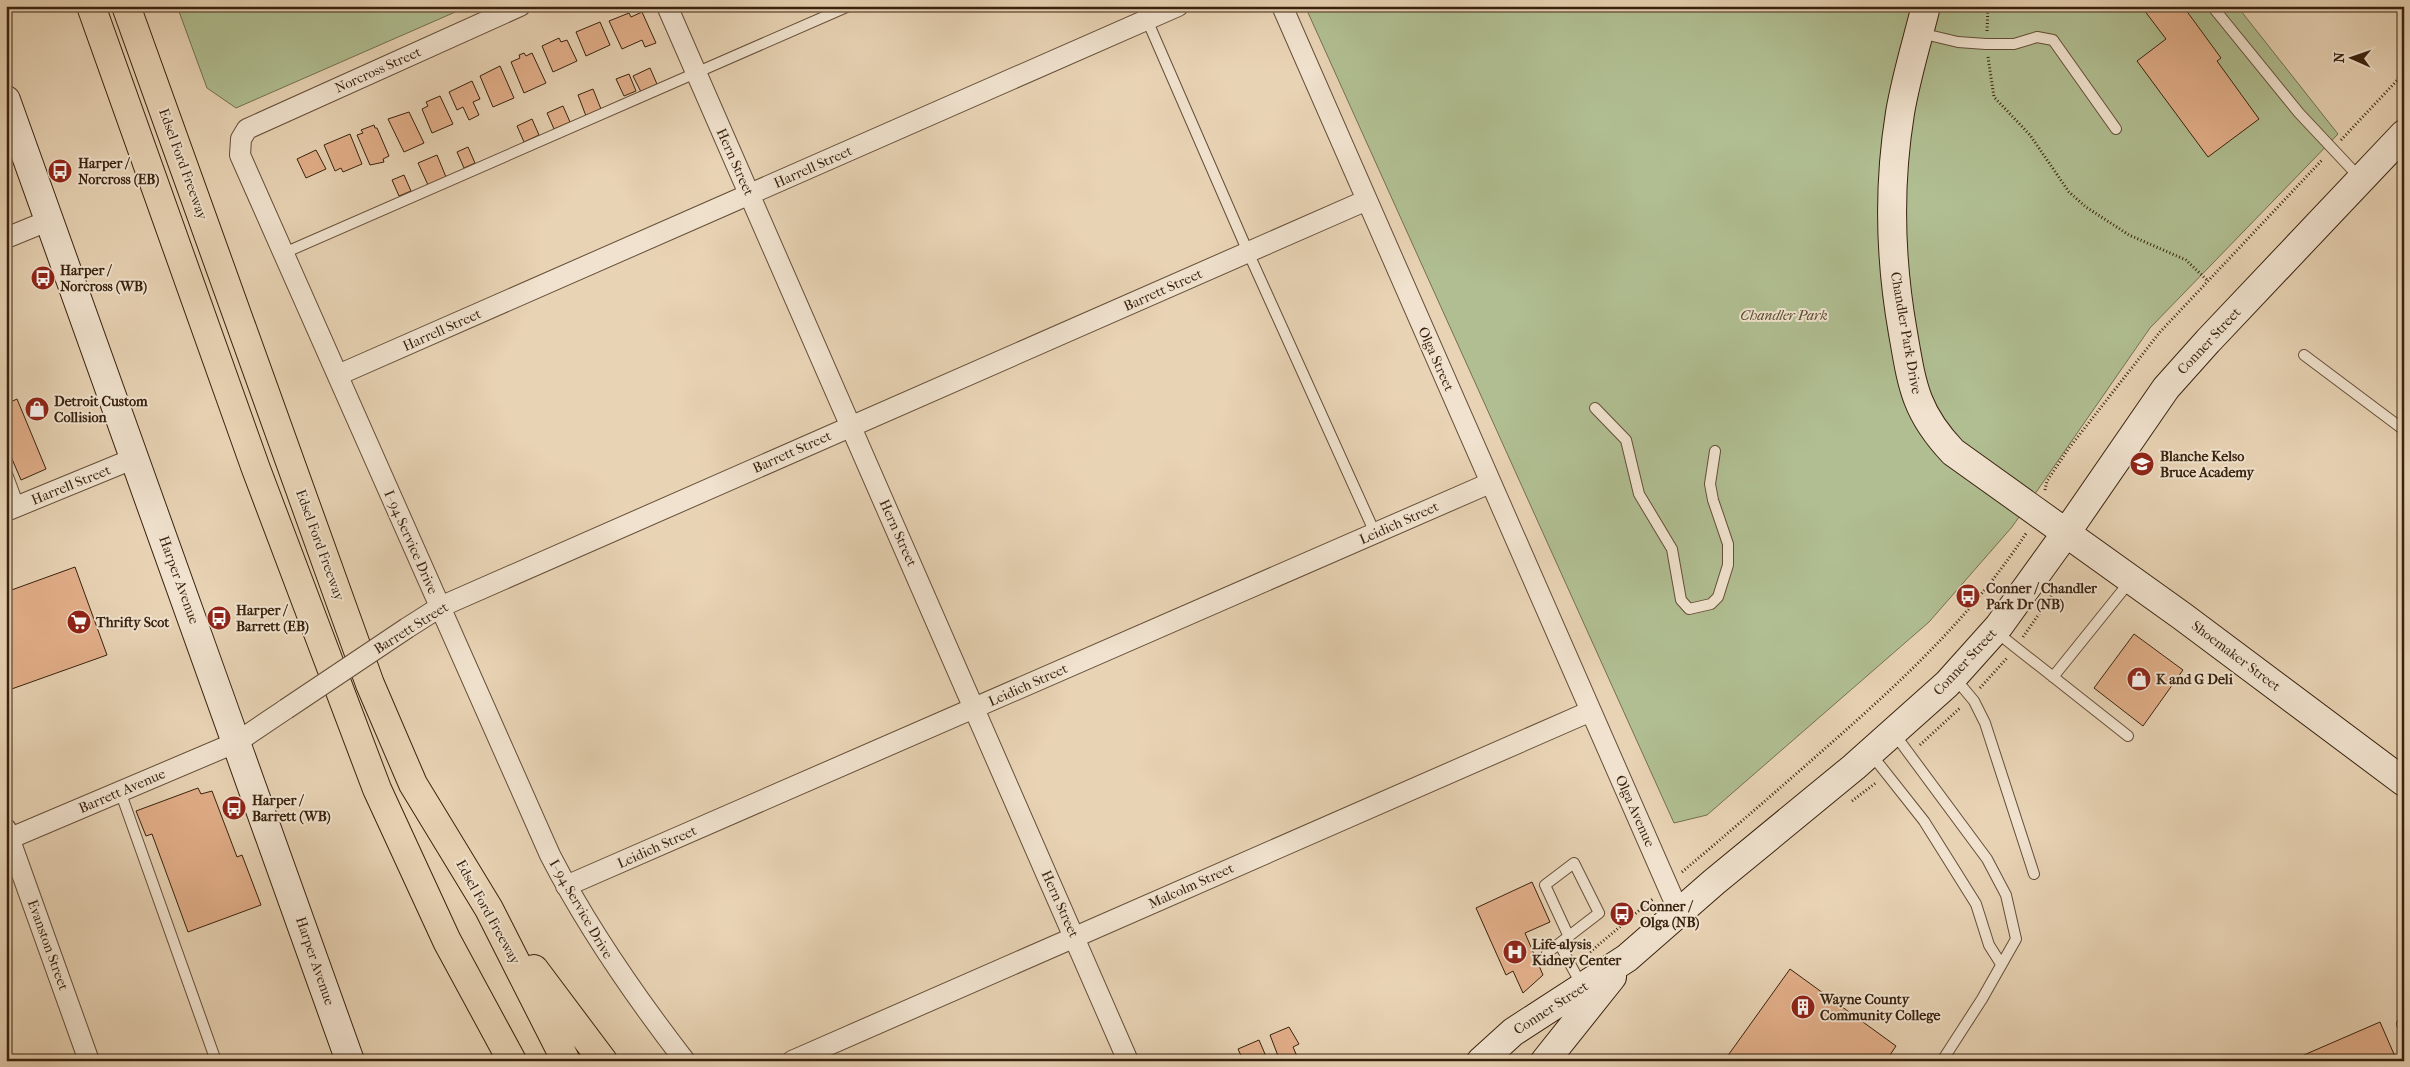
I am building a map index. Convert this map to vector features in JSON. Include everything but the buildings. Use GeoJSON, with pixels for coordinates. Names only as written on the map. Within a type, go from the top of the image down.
{"type":"FeatureCollection","features":[{"type":"Feature","properties":{"kind":"highway"},"geometry":{"type":"LineString","coordinates":[[91,6],[256,469],[377,789],[447,941],[508,1055]]}},
{"type":"Feature","properties":{"kind":"highway","name":"Edsel Ford Freeway"},"geometry":{"type":"LineString","coordinates":[[126,6],[370,684],[413,784],[489,910],[566,1061]]}},
{"type":"Feature","properties":{"kind":"highway"},"geometry":{"type":"LineString","coordinates":[[489,910],[603,1061]]}},
{"type":"Feature","properties":{"kind":"main road","name":"Chandler Park Drive"},"geometry":{"type":"LineString","coordinates":[[1926,6],[1900,113],[1891,209],[1892,256],[1897,302],[1907,360],[1919,406],[1935,432],[1954,452],[2066,533]]}},
{"type":"Feature","properties":{"kind":"main road","name":"Harper Avenue"},"geometry":{"type":"LineString","coordinates":[[6,100],[350,1061]]}},
{"type":"Feature","properties":{"kind":"main road","name":"Conner Street"},"geometry":{"type":"LineString","coordinates":[[1480,1061],[1577,977],[1627,958],[1679,912],[1870,753],[1954,677],[1995,631],[2066,533],[2166,388],[2404,134]]}},
{"type":"Feature","properties":{"kind":"main road","name":"Shoemaker Street"},"geometry":{"type":"LineString","coordinates":[[2066,533],[2404,782]]}},
{"type":"Feature","properties":{"kind":"main road"},"geometry":{"type":"LineString","coordinates":[[1545,1061],[1627,958]]}},
{"type":"Feature","properties":{"kind":"street","name":"Norcross Street"},"geometry":{"type":"LineString","coordinates":[[241,139],[247,130],[274,116],[520,6]]}},
{"type":"Feature","properties":{"kind":"street","name":"Hern Street"},"geometry":{"type":"LineString","coordinates":[[667,6],[1128,1061]]}},
{"type":"Feature","properties":{"kind":"street","name":"Harrell Street"},"geometry":{"type":"LineString","coordinates":[[338,375],[749,195],[1144,13],[1178,6]]}},
{"type":"Feature","properties":{"kind":"street","name":"Olga Street"},"geometry":{"type":"LineString","coordinates":[[1282,6],[1591,711]]}},
{"type":"Feature","properties":{"kind":"street","name":"I- 94 Service Drive"},"geometry":{"type":"LineString","coordinates":[[241,139],[240,155],[550,855],[596,939],[635,996],[685,1061]]}},
{"type":"Feature","properties":{"kind":"street","name":"Barrett Street"},"geometry":{"type":"LineString","coordinates":[[237,742],[440,607],[1367,200]]}},
{"type":"Feature","properties":{"kind":"street"},"geometry":{"type":"LineString","coordinates":[[6,238],[50,220]]}},
{"type":"Feature","properties":{"kind":"street","name":"Harrell Street"},"geometry":{"type":"LineString","coordinates":[[13,508],[135,458]]}},
{"type":"Feature","properties":{"kind":"street","name":"Leidich Street"},"geometry":{"type":"LineString","coordinates":[[566,886],[1490,483]]}},
{"type":"Feature","properties":{"kind":"street","name":"Olga Avenue"},"geometry":{"type":"LineString","coordinates":[[1591,711],[1679,912]]}},
{"type":"Feature","properties":{"kind":"street","name":"Malcolm Street"},"geometry":{"type":"LineString","coordinates":[[792,1061],[1591,711]]}},
{"type":"Feature","properties":{"kind":"street","name":"Barrett Avenue"},"geometry":{"type":"LineString","coordinates":[[7,835],[120,792],[237,742]]}},
{"type":"Feature","properties":{"kind":"street","name":"Evanston Street"},"geometry":{"type":"LineString","coordinates":[[7,835],[89,1061]]}},
{"type":"Feature","properties":{"kind":"street"},"geometry":{"type":"LineString","coordinates":[[1465,1061],[1513,1032]]}},
{"type":"Feature","properties":{"kind":"lane"},"geometry":{"type":"LineString","coordinates":[[284,253],[849,6]]}},
{"type":"Feature","properties":{"kind":"lane"},"geometry":{"type":"LineString","coordinates":[[2212,6],[2299,113],[2361,179]]}},
{"type":"Feature","properties":{"kind":"lane"},"geometry":{"type":"LineString","coordinates":[[1144,13],[1248,252],[1374,533]]}},
{"type":"Feature","properties":{"kind":"lane"},"geometry":{"type":"LineString","coordinates":[[1920,33],[1958,42],[1986,44],[2014,44],[2037,37],[2053,40],[2116,129]]}},
{"type":"Feature","properties":{"kind":"lane"},"geometry":{"type":"LineString","coordinates":[[2304,355],[2404,430]]}},
{"type":"Feature","properties":{"kind":"lane"},"geometry":{"type":"LineString","coordinates":[[1595,408],[1626,440],[1639,494],[1672,549],[1681,600],[1689,609],[1711,604],[1718,598],[1728,564],[1728,544],[1713,500],[1710,484],[1715,451]]}},
{"type":"Feature","properties":{"kind":"lane"},"geometry":{"type":"LineString","coordinates":[[6,471],[13,508]]}},
{"type":"Feature","properties":{"kind":"lane"},"geometry":{"type":"LineString","coordinates":[[2053,677],[2132,580]]}},
{"type":"Feature","properties":{"kind":"lane"},"geometry":{"type":"LineString","coordinates":[[1995,631],[2128,736]]}},
{"type":"Feature","properties":{"kind":"lane"},"geometry":{"type":"LineString","coordinates":[[1954,677],[1974,701],[1985,723],[2034,874]]}},
{"type":"Feature","properties":{"kind":"lane"},"geometry":{"type":"LineString","coordinates":[[1893,732],[1987,859],[2006,895],[2016,939],[1982,999],[1942,1061]]}},
{"type":"Feature","properties":{"kind":"lane"},"geometry":{"type":"LineString","coordinates":[[1870,753],[1924,821],[1976,904],[1989,945],[2001,964]]}},
{"type":"Feature","properties":{"kind":"lane"},"geometry":{"type":"LineString","coordinates":[[120,792],[216,1061]]}},
{"type":"Feature","properties":{"kind":"lane"},"geometry":{"type":"LineString","coordinates":[[1547,953],[1560,944],[1569,937],[1599,913],[1574,863],[1545,885],[1569,937]]}},
{"type":"Feature","properties":{"kind":"lane"},"geometry":{"type":"LineString","coordinates":[[1560,944],[1577,977]]}},
{"type":"Feature","properties":{"kind":"path"},"geometry":{"type":"LineString","coordinates":[[1988,6],[1986,44],[1994,97],[2030,135],[2069,192],[2086,207],[2129,235],[2174,252],[2186,260],[2208,281]]}},
{"type":"Feature","properties":{"kind":"path"},"geometry":{"type":"LineString","coordinates":[[2047,481],[2069,448],[2160,332],[2404,73]]}},
{"type":"Feature","properties":{"kind":"path"},"geometry":{"type":"LineString","coordinates":[[1577,977],[1667,884],[1783,786],[1914,669],[1955,627],[2039,513]]}},
{"type":"Feature","properties":{"kind":"path"},"geometry":{"type":"LineString","coordinates":[[2401,666],[2404,662]]}},
{"type":"Feature","properties":{"kind":"green space"},"geometry":{"type":"Polygon","coordinates":[[[177,6],[469,6],[236,108],[207,88],[177,6]]]}},
{"type":"Feature","properties":{"kind":"green space","name":"Chandler Park"},"geometry":{"type":"Polygon","coordinates":[[[1305,6],[2237,6],[2338,134],[2150,328],[2012,527],[1929,622],[1707,815],[1674,823],[1305,6]]]}},
{"type":"Feature","properties":{"kind":"place","name":"Harper / Norcross (EB)"},"geometry":{"type":"Point","coordinates":[60,171]}},
{"type":"Feature","properties":{"kind":"place","name":"Harper / Norcross (WB)"},"geometry":{"type":"Point","coordinates":[43,278]}},
{"type":"Feature","properties":{"kind":"place","name":"Detroit Custom Collision"},"geometry":{"type":"Point","coordinates":[37,409]}},
{"type":"Feature","properties":{"kind":"place","name":"Blanche Kelso Bruce Academy"},"geometry":{"type":"Point","coordinates":[2142,464]}},
{"type":"Feature","properties":{"kind":"place","name":"Conner / Chandler Park Dr (NB)"},"geometry":{"type":"Point","coordinates":[1968,596]}},
{"type":"Feature","properties":{"kind":"place","name":"Harper / Barrett (EB)"},"geometry":{"type":"Point","coordinates":[219,618]}},
{"type":"Feature","properties":{"kind":"place","name":"Thrifty Scot"},"geometry":{"type":"Point","coordinates":[79,622]}},
{"type":"Feature","properties":{"kind":"place","name":"K and G Deli"},"geometry":{"type":"Point","coordinates":[2139,679]}},
{"type":"Feature","properties":{"kind":"place","name":"Harper / Barrett (WB)"},"geometry":{"type":"Point","coordinates":[234,808]}},
{"type":"Feature","properties":{"kind":"place","name":"Conner / Olga (NB)"},"geometry":{"type":"Point","coordinates":[1622,914]}},
{"type":"Feature","properties":{"kind":"place","name":"Life-alysis Kidney Center"},"geometry":{"type":"Point","coordinates":[1515,952]}},
{"type":"Feature","properties":{"kind":"place","name":"Wayne County Community College"},"geometry":{"type":"Point","coordinates":[1803,1007]}}]}
